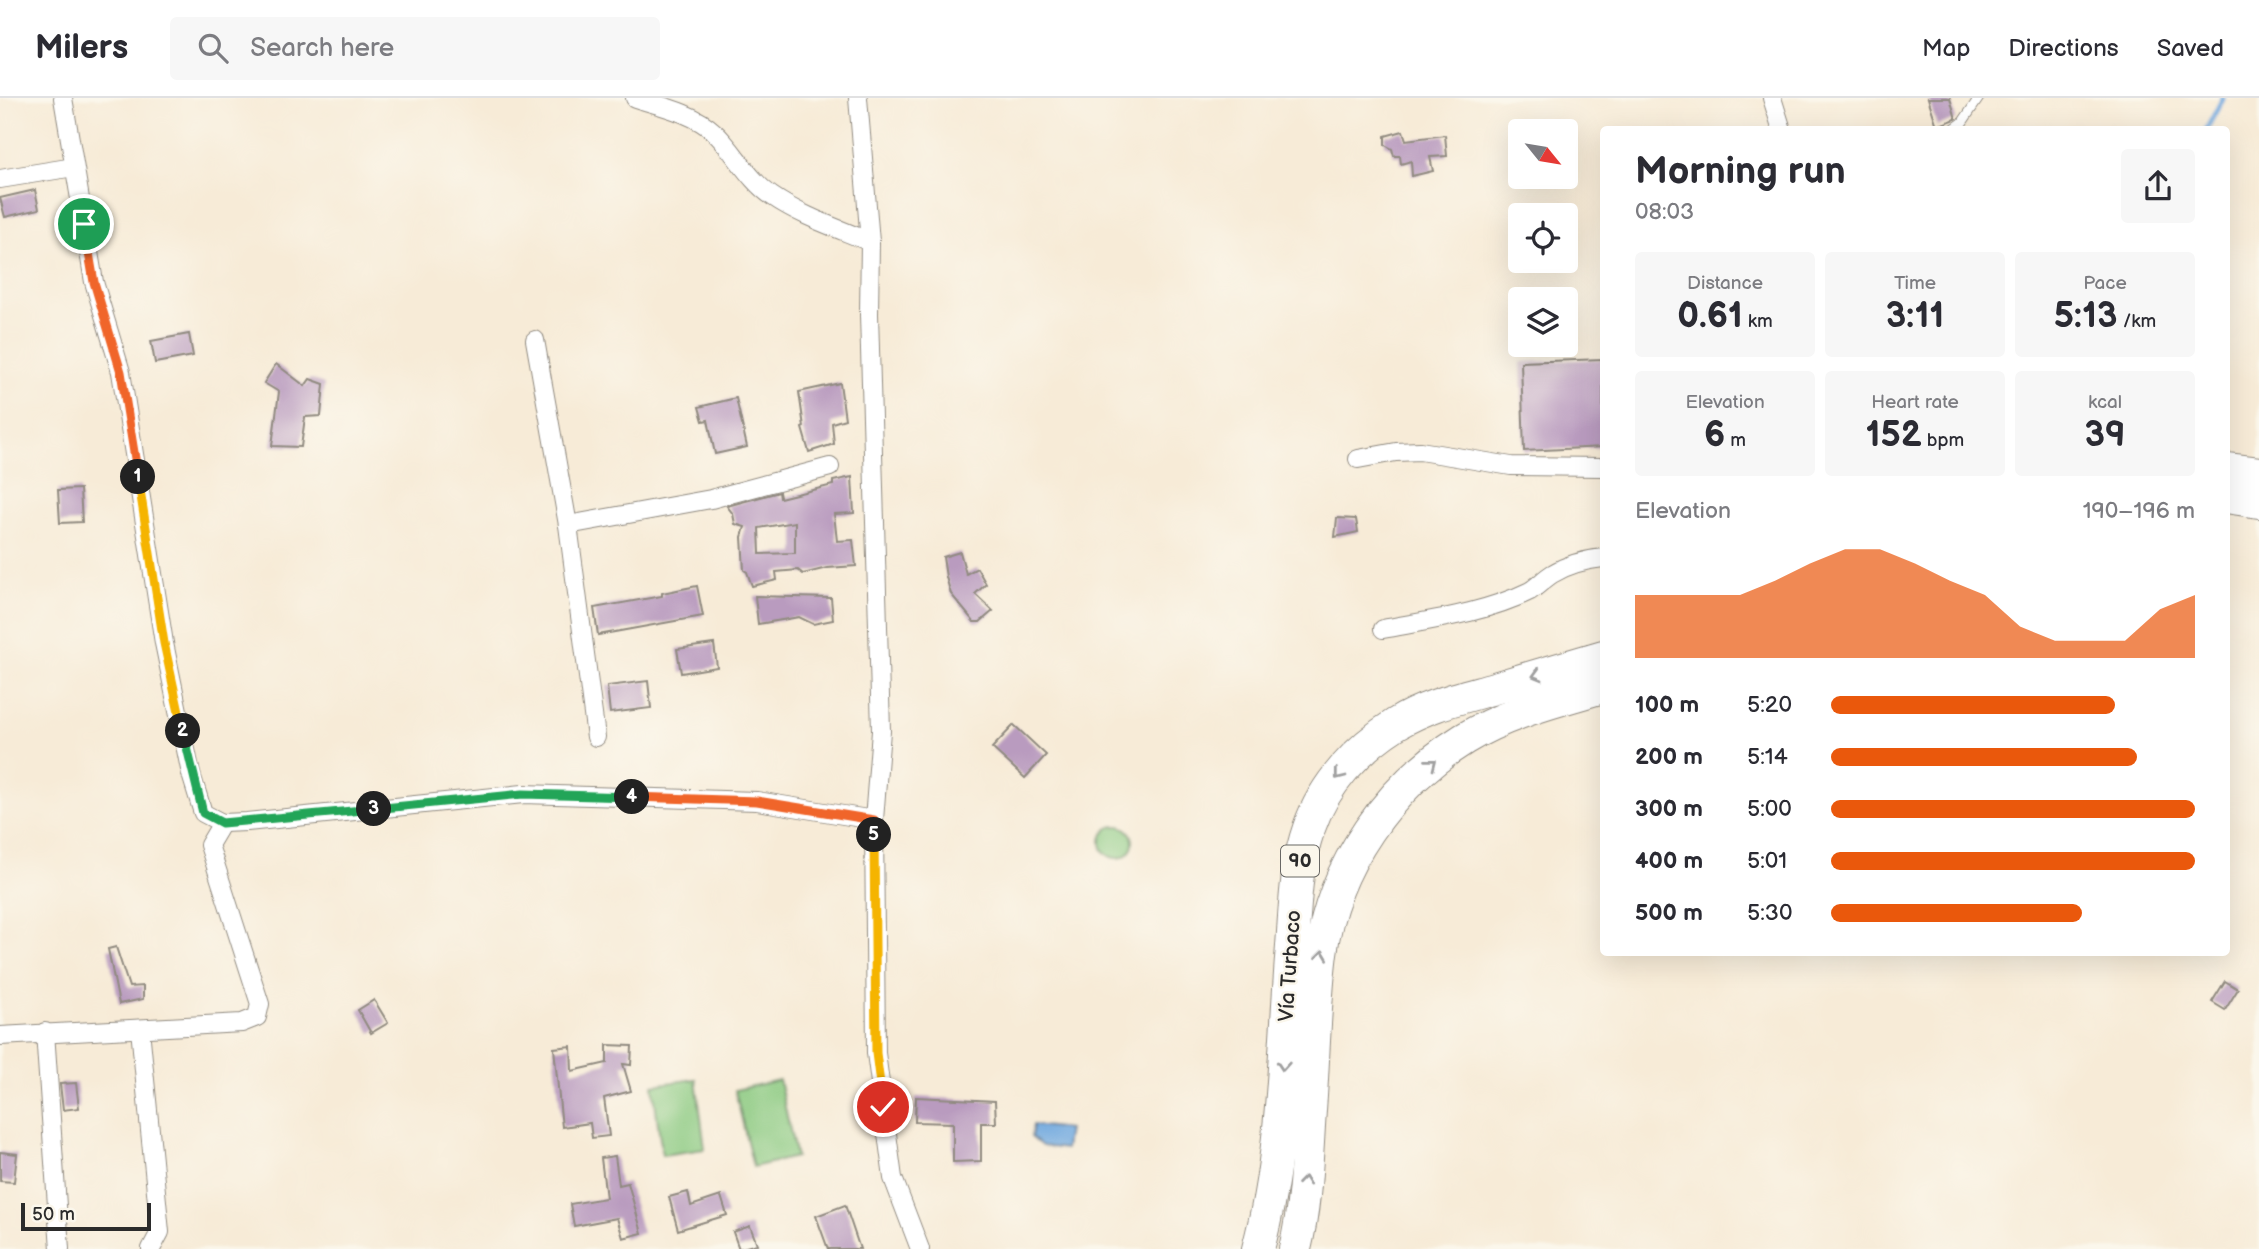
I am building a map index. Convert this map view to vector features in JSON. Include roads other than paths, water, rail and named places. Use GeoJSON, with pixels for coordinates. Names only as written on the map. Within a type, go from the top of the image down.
{"type":"FeatureCollection","features":[{"type":"Feature","properties":{"kind":"highway"},"geometry":{"type":"LineString","coordinates":[[2230,469],[2259,473]]}},
{"type":"Feature","properties":{"kind":"highway"},"geometry":{"type":"LineString","coordinates":[[2230,498],[2259,502]]}},
{"type":"Feature","properties":{"kind":"highway","name":"Vía Turbaco"},"geometry":{"type":"LineString","coordinates":[[1258,1249],[1266,1220],[1276,1156],[1301,856],[1321,801],[1334,780],[1364,748],[1406,719],[1450,701],[1600,657]]}},
{"type":"Feature","properties":{"kind":"highway","name":"Vía Turbaco"},"geometry":{"type":"LineString","coordinates":[[1299,1244],[1321,952],[1332,902],[1350,862],[1373,825],[1400,791],[1464,739],[1528,710],[1600,688]]}},
{"type":"Feature","properties":{"kind":"street"},"geometry":{"type":"LineString","coordinates":[[63,98],[94,282],[121,372],[164,643],[191,774],[203,813],[222,823],[523,794],[757,801],[874,820]]}},
{"type":"Feature","properties":{"kind":"street"},"geometry":{"type":"LineString","coordinates":[[635,98],[682,113],[714,131],[740,164],[770,195],[816,220],[870,242]]}},
{"type":"Feature","properties":{"kind":"street"},"geometry":{"type":"LineString","coordinates":[[858,98],[870,242],[869,314],[881,732],[874,820],[876,1053],[892,1178],[920,1249]]}},
{"type":"Feature","properties":{"kind":"street"},"geometry":{"type":"LineString","coordinates":[[1772,98],[1782,126]]}},
{"type":"Feature","properties":{"kind":"street"},"geometry":{"type":"LineString","coordinates":[[0,179],[74,167]]}},
{"type":"Feature","properties":{"kind":"street"},"geometry":{"type":"LineString","coordinates":[[535,340],[568,526],[596,737]]}},
{"type":"Feature","properties":{"kind":"street"},"geometry":{"type":"LineString","coordinates":[[1358,459],[1420,451],[1511,466],[1600,467]]}},
{"type":"Feature","properties":{"kind":"street"},"geometry":{"type":"LineString","coordinates":[[568,526],[711,499],[830,467]]}},
{"type":"Feature","properties":{"kind":"street"},"geometry":{"type":"LineString","coordinates":[[1383,629],[1441,619],[1482,608],[1532,590],[1562,568],[1580,561],[1600,558]]}},
{"type":"Feature","properties":{"kind":"street"},"geometry":{"type":"LineString","coordinates":[[0,1036],[242,1023],[257,1017],[260,1004],[209,845],[222,823]]}},
{"type":"Feature","properties":{"kind":"street"},"geometry":{"type":"LineString","coordinates":[[140,1029],[160,1232],[150,1249]]}},
{"type":"Feature","properties":{"kind":"street"},"geometry":{"type":"LineString","coordinates":[[45,1032],[60,1249]]}},
{"type":"Feature","properties":{"kind":"lane"},"geometry":{"type":"LineString","coordinates":[[1958,126],[1979,98]]}},
{"type":"Feature","properties":{"kind":"water"},"geometry":{"type":"Polygon","coordinates":[[[1033,1125],[1068,1129],[1065,1149],[1042,1146],[1031,1137],[1033,1125]]]}},
{"type":"Feature","properties":{"kind":"waterway"},"geometry":{"type":"LineString","coordinates":[[2208,126],[2223,98]]}}]}
